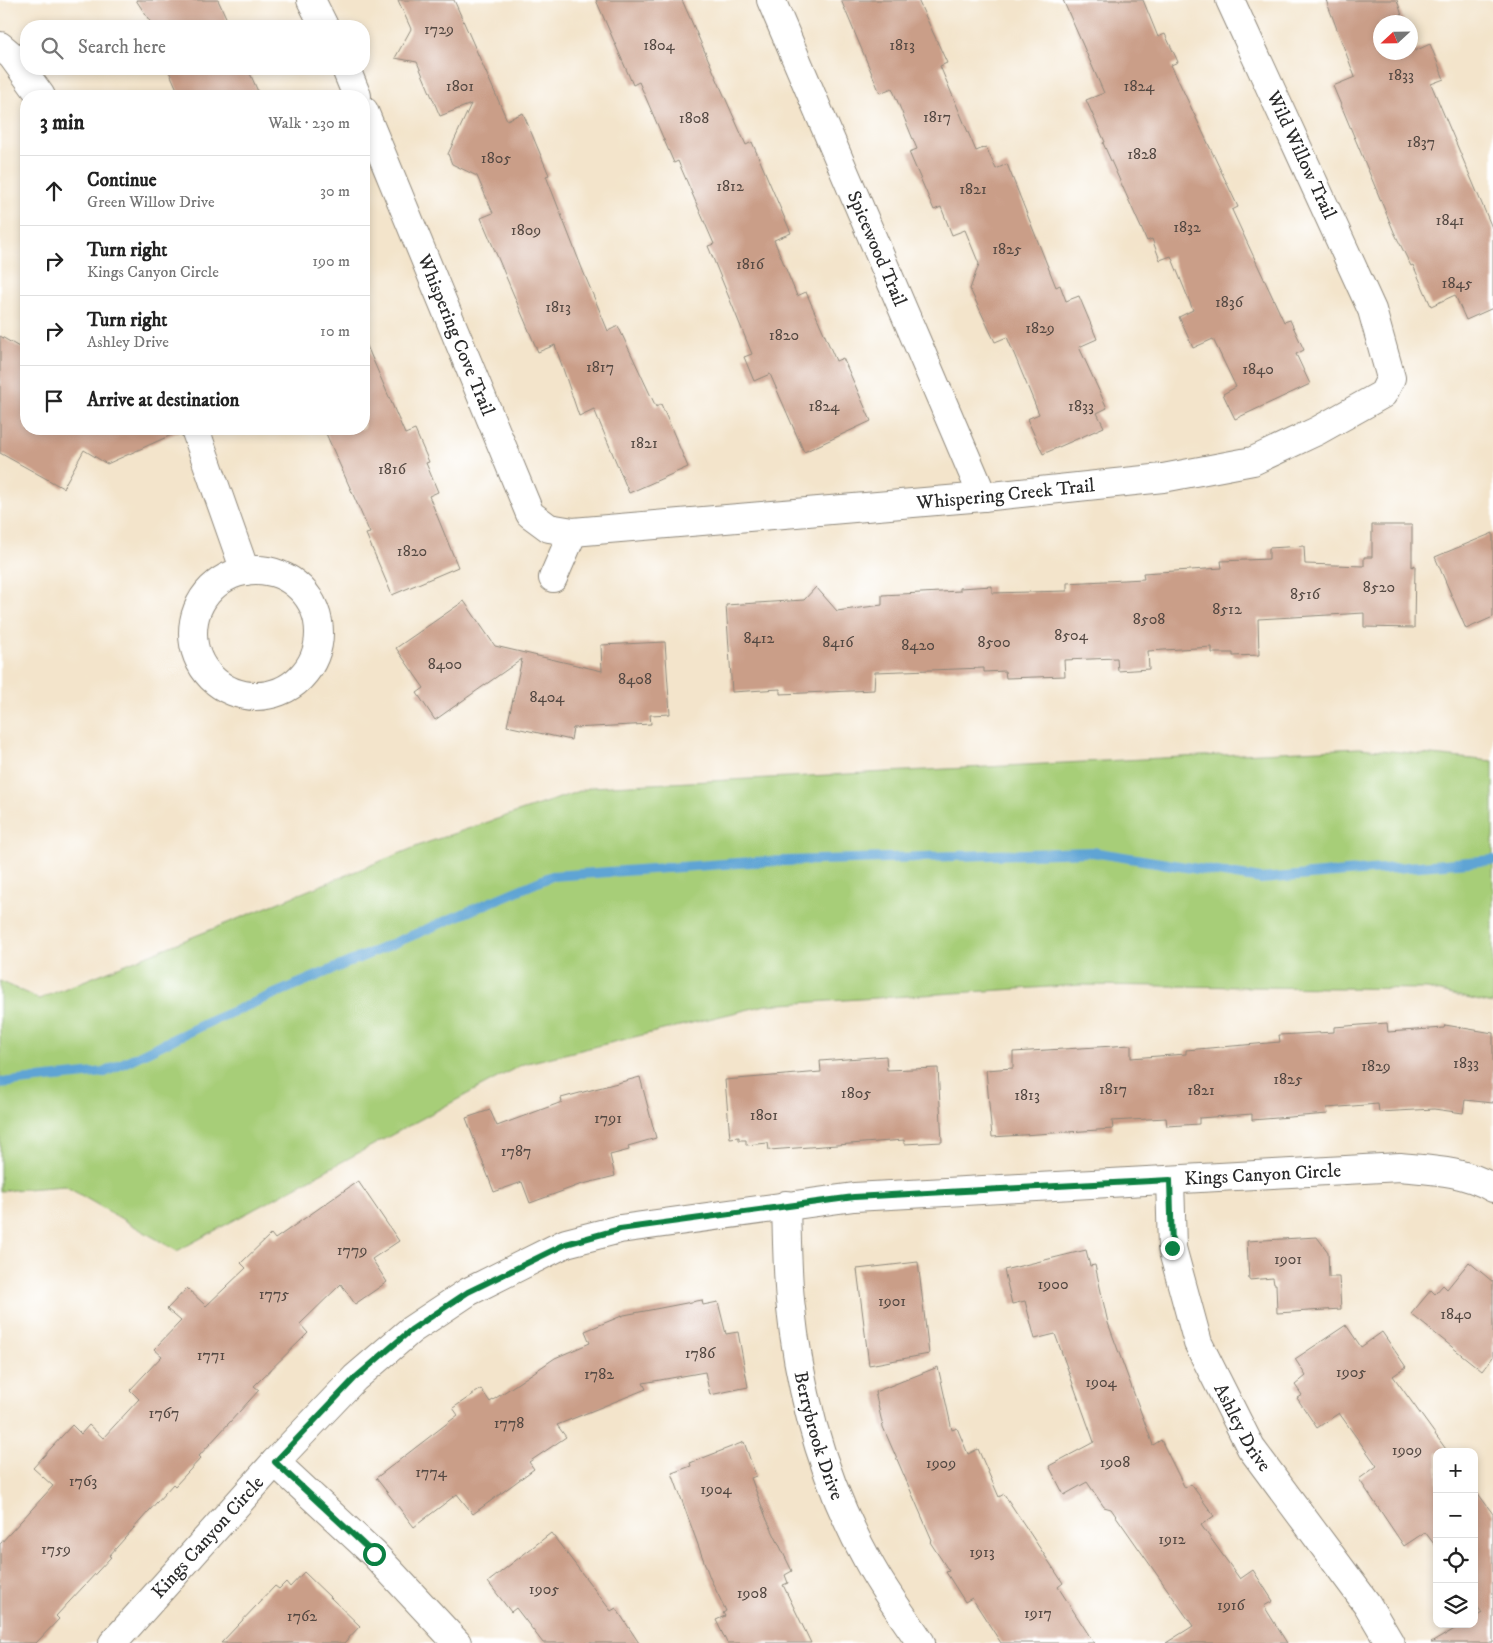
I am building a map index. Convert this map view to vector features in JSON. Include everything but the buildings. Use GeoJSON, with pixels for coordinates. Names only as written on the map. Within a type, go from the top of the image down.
{"type":"FeatureCollection","features":[{"type":"Feature","properties":{"kind":"street"},"geometry":{"type":"LineString","coordinates":[[311,0],[321,20]]}},
{"type":"Feature","properties":{"kind":"street","name":"Spicewood Trail"},"geometry":{"type":"LineString","coordinates":[[771,0],[983,497]]}},
{"type":"Feature","properties":{"kind":"street","name":"Wild Willow Trail"},"geometry":{"type":"LineString","coordinates":[[1230,0],[1372,310]]}},
{"type":"Feature","properties":{"kind":"street"},"geometry":{"type":"LineString","coordinates":[[0,46],[12,56],[20,67]]}},
{"type":"Feature","properties":{"kind":"street"},"geometry":{"type":"LineString","coordinates":[[26,75],[37,90]]}},
{"type":"Feature","properties":{"kind":"street"},"geometry":{"type":"LineString","coordinates":[[349,75],[355,90]]}},
{"type":"Feature","properties":{"kind":"street","name":"Whispering Cove Trail"},"geometry":{"type":"LineString","coordinates":[[370,126],[530,514],[549,528],[573,532]]}},
{"type":"Feature","properties":{"kind":"street","name":"Whispering Creek Trail"},"geometry":{"type":"LineString","coordinates":[[573,532],[983,497],[1163,478],[1253,461],[1317,431],[1383,394],[1391,378],[1372,310]]}},
{"type":"Feature","properties":{"kind":"street"},"geometry":{"type":"LineString","coordinates":[[197,435],[244,570]]}},
{"type":"Feature","properties":{"kind":"street"},"geometry":{"type":"LineString","coordinates":[[553,578],[573,532]]}},
{"type":"Feature","properties":{"kind":"street"},"geometry":{"type":"LineString","coordinates":[[244,570],[261,570],[283,575],[308,596],[318,618],[318,649],[307,672],[291,687],[266,696],[244,696],[228,690],[211,677],[198,659],[194,627],[196,613],[206,594],[227,576],[244,570]]}},
{"type":"Feature","properties":{"kind":"street","name":"Kings Canyon Circle"},"geometry":{"type":"LineString","coordinates":[[113,1643],[275,1462],[355,1378],[411,1330],[468,1292],[566,1244],[620,1229],[854,1197],[1400,1167],[1447,1172],[1479,1180],[1493,1188]]}},
{"type":"Feature","properties":{"kind":"street","name":"Ashley Drive"},"geometry":{"type":"LineString","coordinates":[[1170,1180],[1172,1248],[1198,1343],[1251,1448],[1367,1604],[1390,1643]]}},
{"type":"Feature","properties":{"kind":"street","name":"Berrybrook Drive"},"geometry":{"type":"LineString","coordinates":[[786,1205],[790,1299],[799,1370],[818,1445],[840,1506],[869,1564],[921,1643]]}},
{"type":"Feature","properties":{"kind":"street"},"geometry":{"type":"LineString","coordinates":[[275,1462],[374,1554],[457,1643]]}},
{"type":"Feature","properties":{"kind":"green space"},"geometry":{"type":"Polygon","coordinates":[[[1359,748],[1493,761],[1493,1004],[1427,989],[1080,985],[766,1005],[523,1064],[177,1251],[65,1186],[0,1191],[0,981],[39,999],[423,844],[592,787],[1359,748]]]}},
{"type":"Feature","properties":{"kind":"waterway"},"geometry":{"type":"LineString","coordinates":[[0,1083],[105,1072],[211,1021],[552,876],[752,862],[1092,852],[1261,879],[1493,860]]}},
{"type":"Feature","properties":{"kind":"route"},"geometry":{"type":"LineString","coordinates":[[374,1554],[275,1462],[355,1378],[411,1330],[468,1292],[566,1244],[620,1229],[854,1197],[1170,1180],[1172,1248]]}}]}
